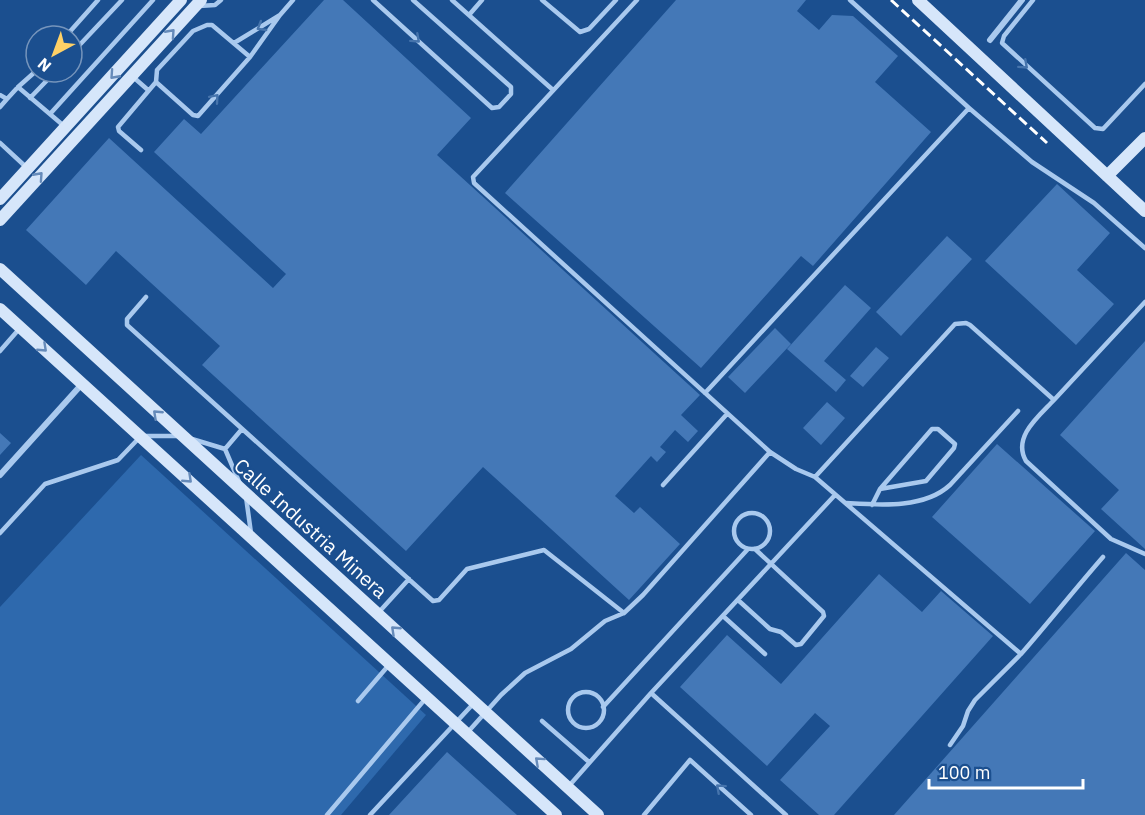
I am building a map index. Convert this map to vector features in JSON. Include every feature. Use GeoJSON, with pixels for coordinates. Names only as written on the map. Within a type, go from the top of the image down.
{"type":"FeatureCollection","features":[{"type":"Feature","properties":{"kind":"main road"},"geometry":{"type":"LineString","coordinates":[[918,0],[1145,211]]}},
{"type":"Feature","properties":{"kind":"main road"},"geometry":{"type":"LineString","coordinates":[[0,199],[179,3]]}},
{"type":"Feature","properties":{"kind":"main road"},"geometry":{"type":"LineString","coordinates":[[0,220],[199,3]]}},
{"type":"Feature","properties":{"kind":"main road"},"geometry":{"type":"LineString","coordinates":[[1107,176],[1145,138]]}},
{"type":"Feature","properties":{"kind":"main road","name":"Calle Industria Minera"},"geometry":{"type":"LineString","coordinates":[[0,269],[598,815]]}},
{"type":"Feature","properties":{"kind":"main road"},"geometry":{"type":"LineString","coordinates":[[0,309],[556,815]]}},
{"type":"Feature","properties":{"kind":"street"},"geometry":{"type":"LineString","coordinates":[[990,40],[1022,0]]}},
{"type":"Feature","properties":{"kind":"street"},"geometry":{"type":"LineString","coordinates":[[179,3],[187,16]]}},
{"type":"Feature","properties":{"kind":"street"},"geometry":{"type":"LineString","coordinates":[[0,475],[82,384]]}},
{"type":"Feature","properties":{"kind":"lane"},"geometry":{"type":"LineString","coordinates":[[77,24],[98,0]]}},
{"type":"Feature","properties":{"kind":"lane"},"geometry":{"type":"LineString","coordinates":[[84,40],[122,0]]}},
{"type":"Feature","properties":{"kind":"lane"},"geometry":{"type":"LineString","coordinates":[[50,114],[153,0]]}},
{"type":"Feature","properties":{"kind":"lane"},"geometry":{"type":"LineString","coordinates":[[199,3],[212,6],[221,0]]}},
{"type":"Feature","properties":{"kind":"lane"},"geometry":{"type":"LineString","coordinates":[[156,82],[198,116],[250,57],[293,0]]}},
{"type":"Feature","properties":{"kind":"lane"},"geometry":{"type":"LineString","coordinates":[[373,0],[492,108],[499,107],[511,94],[511,87],[413,0]]}},
{"type":"Feature","properties":{"kind":"lane"},"geometry":{"type":"LineString","coordinates":[[452,0],[553,90]]}},
{"type":"Feature","properties":{"kind":"lane"},"geometry":{"type":"LineString","coordinates":[[469,15],[482,0]]}},
{"type":"Feature","properties":{"kind":"lane"},"geometry":{"type":"LineString","coordinates":[[542,0],[580,32],[589,29],[616,0]]}},
{"type":"Feature","properties":{"kind":"lane"},"geometry":{"type":"LineString","coordinates":[[637,0],[473,177],[472,181],[770,452],[796,469],[815,477],[1022,654]]}},
{"type":"Feature","properties":{"kind":"lane"},"geometry":{"type":"LineString","coordinates":[[850,0],[969,108],[1045,172],[1094,203],[1145,248]]}},
{"type":"Feature","properties":{"kind":"lane"},"geometry":{"type":"LineString","coordinates":[[1033,0],[1003,38],[1004,46],[1099,130],[1103,129],[1145,84]]}},
{"type":"Feature","properties":{"kind":"lane"},"geometry":{"type":"LineString","coordinates":[[234,43],[280,15]]}},
{"type":"Feature","properties":{"kind":"lane"},"geometry":{"type":"LineString","coordinates":[[141,150],[119,131],[118,127],[156,82],[157,70],[195,30],[210,24],[250,57]]}},
{"type":"Feature","properties":{"kind":"lane"},"geometry":{"type":"LineString","coordinates":[[132,76],[148,90]]}},
{"type":"Feature","properties":{"kind":"lane"},"geometry":{"type":"LineString","coordinates":[[0,107],[24,82]]}},
{"type":"Feature","properties":{"kind":"lane"},"geometry":{"type":"LineString","coordinates":[[30,98],[43,84]]}},
{"type":"Feature","properties":{"kind":"lane"},"geometry":{"type":"LineString","coordinates":[[18,87],[66,127]]}},
{"type":"Feature","properties":{"kind":"lane"},"geometry":{"type":"LineString","coordinates":[[0,95],[6,99]]}},
{"type":"Feature","properties":{"kind":"lane"},"geometry":{"type":"LineString","coordinates":[[705,393],[969,108]]}},
{"type":"Feature","properties":{"kind":"lane"},"geometry":{"type":"LineString","coordinates":[[0,143],[28,168]]}},
{"type":"Feature","properties":{"kind":"lane"},"geometry":{"type":"LineString","coordinates":[[146,297],[127,319],[127,325],[436,602],[467,569],[544,550],[624,613]]}},
{"type":"Feature","properties":{"kind":"lane"},"geometry":{"type":"LineString","coordinates":[[1145,302],[1027,429],[1022,444],[1022,454],[1038,474],[1111,539],[1145,554]]}},
{"type":"Feature","properties":{"kind":"lane"},"geometry":{"type":"LineString","coordinates":[[815,477],[955,324],[970,325],[1054,400]]}},
{"type":"Feature","properties":{"kind":"lane"},"geometry":{"type":"LineString","coordinates":[[0,351],[20,327]]}},
{"type":"Feature","properties":{"kind":"lane"},"geometry":{"type":"LineString","coordinates":[[846,503],[897,504],[927,498],[944,491],[1018,411]]}},
{"type":"Feature","properties":{"kind":"lane"},"geometry":{"type":"LineString","coordinates":[[663,485],[727,414]]}},
{"type":"Feature","properties":{"kind":"lane"},"geometry":{"type":"LineString","coordinates":[[872,505],[880,489],[934,428],[955,444],[925,481],[880,489]]}},
{"type":"Feature","properties":{"kind":"lane"},"geometry":{"type":"LineString","coordinates":[[225,449],[242,429]]}},
{"type":"Feature","properties":{"kind":"lane"},"geometry":{"type":"LineString","coordinates":[[0,533],[45,484],[118,460],[141,436],[181,436],[225,449]]}},
{"type":"Feature","properties":{"kind":"lane"},"geometry":{"type":"LineString","coordinates":[[225,449],[245,495],[251,537]]}},
{"type":"Feature","properties":{"kind":"lane"},"geometry":{"type":"LineString","coordinates":[[467,734],[485,712],[525,674],[571,649],[605,621],[624,613],[643,595],[770,452]]}},
{"type":"Feature","properties":{"kind":"lane"},"geometry":{"type":"LineString","coordinates":[[568,787],[651,693],[836,495]]}},
{"type":"Feature","properties":{"kind":"lane"},"geometry":{"type":"LineString","coordinates":[[753,514],[764,518],[770,528],[768,540],[755,549],[748,549],[735,537],[735,525],[742,516],[753,514]]}},
{"type":"Feature","properties":{"kind":"lane"},"geometry":{"type":"LineString","coordinates":[[603,707],[596,696],[581,693],[572,699],[569,705],[569,716],[581,728],[593,727],[602,719],[603,707],[748,549]]}},
{"type":"Feature","properties":{"kind":"lane"},"geometry":{"type":"LineString","coordinates":[[738,600],[771,629],[780,632],[794,644],[799,645],[823,619],[824,614],[755,549]]}},
{"type":"Feature","properties":{"kind":"lane"},"geometry":{"type":"LineString","coordinates":[[950,745],[963,726],[975,700],[1022,654],[1103,557]]}},
{"type":"Feature","properties":{"kind":"lane"},"geometry":{"type":"LineString","coordinates":[[377,614],[409,579]]}},
{"type":"Feature","properties":{"kind":"lane"},"geometry":{"type":"LineString","coordinates":[[723,616],[765,654]]}},
{"type":"Feature","properties":{"kind":"lane"},"geometry":{"type":"LineString","coordinates":[[358,701],[390,664]]}},
{"type":"Feature","properties":{"kind":"lane"},"geometry":{"type":"LineString","coordinates":[[651,693],[786,815]]}},
{"type":"Feature","properties":{"kind":"lane"},"geometry":{"type":"LineString","coordinates":[[327,814],[427,697]]}},
{"type":"Feature","properties":{"kind":"lane"},"geometry":{"type":"LineString","coordinates":[[370,815],[474,703]]}},
{"type":"Feature","properties":{"kind":"lane"},"geometry":{"type":"LineString","coordinates":[[542,721],[589,762]]}},
{"type":"Feature","properties":{"kind":"lane"},"geometry":{"type":"LineString","coordinates":[[644,815],[690,760],[751,815]]}},
{"type":"Feature","properties":{"kind":"shaded area"},"geometry":{"type":"Polygon","coordinates":[[[141,455],[426,715],[341,815],[0,815],[0,607],[141,455]]]}},
{"type":"Feature","properties":{"kind":"building"},"geometry":{"type":"Polygon","coordinates":[[[324,0],[343,0],[471,118],[437,155],[700,395],[681,415],[698,431],[688,442],[675,430],[660,447],[666,452],[657,462],[651,456],[615,496],[634,513],[640,507],[680,544],[629,600],[483,467],[406,551],[202,365],[220,346],[116,251],[86,285],[26,230],[109,138],[273,288],[286,274],[154,152],[184,119],[201,134],[324,0]]]}},
{"type":"Feature","properties":{"kind":"building"},"geometry":{"type":"Polygon","coordinates":[[[676,0],[806,0],[797,11],[819,30],[832,15],[853,16],[898,56],[875,82],[931,132],[813,266],[801,256],[701,368],[505,193],[676,0]]]}},
{"type":"Feature","properties":{"kind":"building"},"geometry":{"type":"Polygon","coordinates":[[[1057,184],[1110,233],[1077,270],[1114,304],[1076,345],[985,261],[1057,184]]]}},
{"type":"Feature","properties":{"kind":"building"},"geometry":{"type":"Polygon","coordinates":[[[947,236],[972,259],[901,336],[876,312],[947,236]]]}},
{"type":"Feature","properties":{"kind":"building"},"geometry":{"type":"Polygon","coordinates":[[[845,285],[871,308],[824,361],[846,380],[836,392],[787,349],[845,285]]]}},
{"type":"Feature","properties":{"kind":"building"},"geometry":{"type":"Polygon","coordinates":[[[775,328],[791,344],[745,393],[728,377],[775,328]]]}},
{"type":"Feature","properties":{"kind":"building"},"geometry":{"type":"Polygon","coordinates":[[[1145,341],[1145,549],[1101,509],[1119,490],[1060,435],[1145,341]]]}},
{"type":"Feature","properties":{"kind":"building"},"geometry":{"type":"Polygon","coordinates":[[[876,347],[889,358],[863,387],[850,376],[876,347]]]}},
{"type":"Feature","properties":{"kind":"building"},"geometry":{"type":"Polygon","coordinates":[[[827,402],[845,418],[821,445],[803,428],[827,402]]]}},
{"type":"Feature","properties":{"kind":"building"},"geometry":{"type":"Polygon","coordinates":[[[0,433],[11,443],[0,455],[0,433]]]}},
{"type":"Feature","properties":{"kind":"building"},"geometry":{"type":"Polygon","coordinates":[[[997,444],[1095,531],[1030,604],[932,517],[997,444]]]}},
{"type":"Feature","properties":{"kind":"building"},"geometry":{"type":"Polygon","coordinates":[[[1126,553],[1145,570],[1145,815],[894,815],[1126,553]]]}},
{"type":"Feature","properties":{"kind":"building"},"geometry":{"type":"Polygon","coordinates":[[[879,574],[922,612],[941,591],[993,636],[834,815],[819,815],[780,780],[830,726],[815,713],[767,766],[680,687],[727,635],[781,684],[879,574]]]}},
{"type":"Feature","properties":{"kind":"building"},"geometry":{"type":"Polygon","coordinates":[[[447,752],[517,815],[389,815],[447,752]]]}},
{"type":"Feature","properties":{"kind":"railway"},"geometry":{"type":"LineString","coordinates":[[891,0],[1047,143]]}}]}
